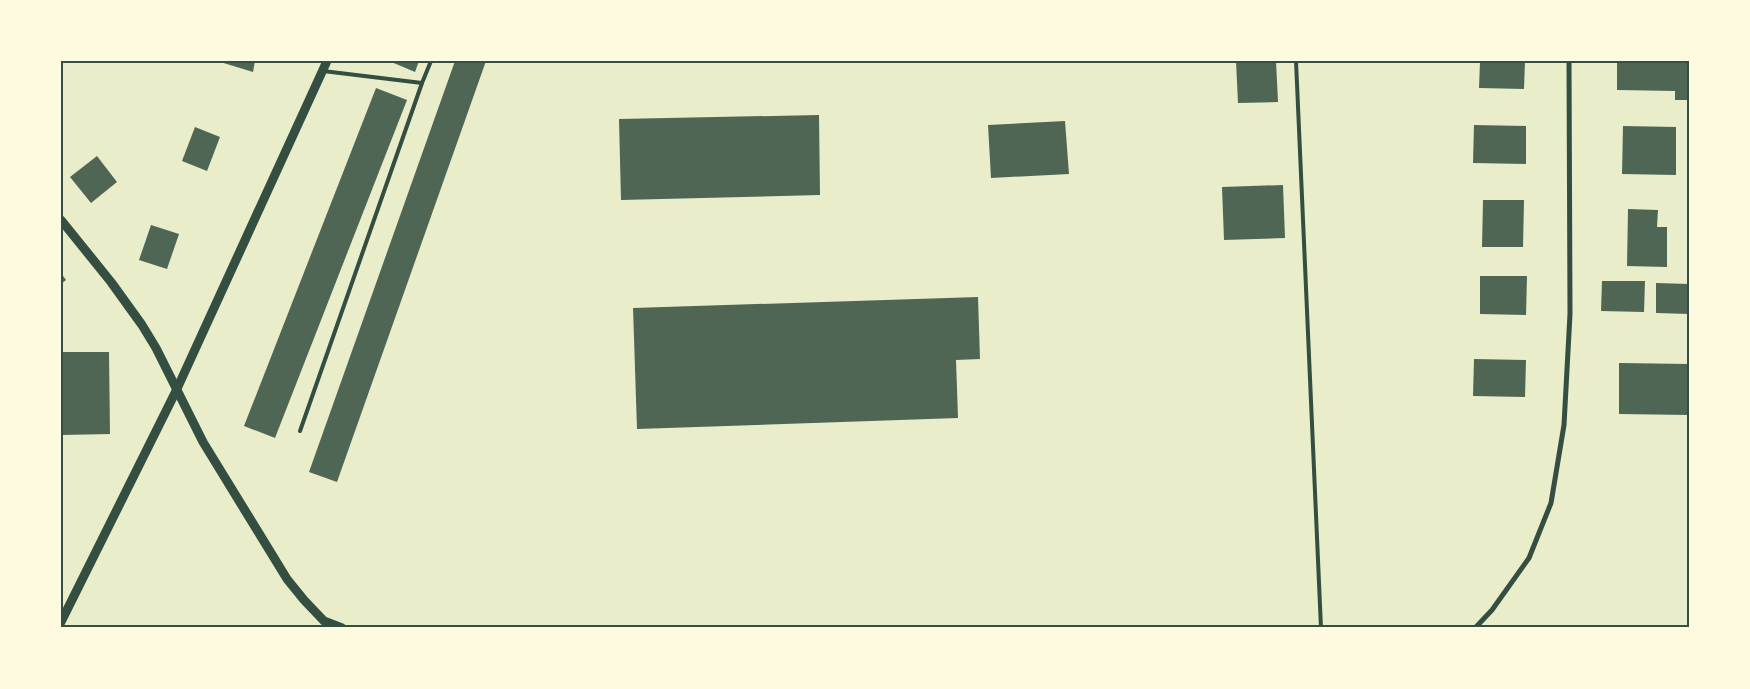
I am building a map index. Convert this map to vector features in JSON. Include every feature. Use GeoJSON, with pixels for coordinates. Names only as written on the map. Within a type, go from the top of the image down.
{"type":"FeatureCollection","features":[{"type":"Feature","properties":{"kind":"street"},"geometry":{"type":"LineString","coordinates":[[61,622],[176,391],[327,61]]}},
{"type":"Feature","properties":{"kind":"street"},"geometry":{"type":"LineString","coordinates":[[1475,628],[1492,610],[1529,558],[1551,503],[1564,425],[1570,314],[1569,61]]}},
{"type":"Feature","properties":{"kind":"street"},"geometry":{"type":"LineString","coordinates":[[61,220],[111,282],[142,325],[156,348],[203,442],[287,579],[324,621],[342,628]]}},
{"type":"Feature","properties":{"kind":"lane"},"geometry":{"type":"LineString","coordinates":[[300,430],[431,61]]}},
{"type":"Feature","properties":{"kind":"lane"},"geometry":{"type":"LineString","coordinates":[[1296,61],[1321,628]]}},
{"type":"Feature","properties":{"kind":"lane"},"geometry":{"type":"LineString","coordinates":[[323,71],[422,83]]}},
{"type":"Feature","properties":{"kind":"building"},"geometry":{"type":"Polygon","coordinates":[[[217,61],[255,61],[253,72],[217,61]]]}},
{"type":"Feature","properties":{"kind":"building"},"geometry":{"type":"Polygon","coordinates":[[[389,61],[419,61],[415,72],[389,61]]]}},
{"type":"Feature","properties":{"kind":"building"},"geometry":{"type":"Polygon","coordinates":[[[455,61],[486,61],[337,482],[309,472],[455,61]]]}},
{"type":"Feature","properties":{"kind":"building"},"geometry":{"type":"Polygon","coordinates":[[[1236,61],[1276,61],[1278,102],[1238,103],[1236,61]]]}},
{"type":"Feature","properties":{"kind":"building"},"geometry":{"type":"Polygon","coordinates":[[[1480,61],[1525,61],[1524,89],[1479,88],[1480,61]]]}},
{"type":"Feature","properties":{"kind":"building"},"geometry":{"type":"Polygon","coordinates":[[[1617,61],[1689,61],[1689,100],[1675,100],[1675,91],[1617,90],[1617,61]]]}},
{"type":"Feature","properties":{"kind":"building"},"geometry":{"type":"Polygon","coordinates":[[[376,88],[407,100],[275,438],[244,426],[376,88]]]}},
{"type":"Feature","properties":{"kind":"building"},"geometry":{"type":"Polygon","coordinates":[[[819,115],[820,195],[621,200],[619,119],[819,115]]]}},
{"type":"Feature","properties":{"kind":"building"},"geometry":{"type":"Polygon","coordinates":[[[1065,121],[1069,174],[991,178],[988,125],[1065,121]]]}},
{"type":"Feature","properties":{"kind":"building"},"geometry":{"type":"Polygon","coordinates":[[[1474,125],[1526,126],[1526,164],[1473,163],[1474,125]]]}},
{"type":"Feature","properties":{"kind":"building"},"geometry":{"type":"Polygon","coordinates":[[[1623,126],[1676,127],[1676,175],[1622,174],[1623,126]]]}},
{"type":"Feature","properties":{"kind":"building"},"geometry":{"type":"Polygon","coordinates":[[[195,127],[220,137],[207,171],[182,161],[195,127]]]}},
{"type":"Feature","properties":{"kind":"building"},"geometry":{"type":"Polygon","coordinates":[[[97,156],[117,182],[91,203],[70,177],[97,156]]]}},
{"type":"Feature","properties":{"kind":"building"},"geometry":{"type":"Polygon","coordinates":[[[1283,185],[1285,238],[1224,240],[1222,187],[1283,185]]]}},
{"type":"Feature","properties":{"kind":"building"},"geometry":{"type":"Polygon","coordinates":[[[1483,200],[1524,200],[1523,247],[1482,247],[1483,200]]]}},
{"type":"Feature","properties":{"kind":"building"},"geometry":{"type":"Polygon","coordinates":[[[1628,209],[1658,210],[1657,227],[1667,227],[1667,267],[1627,266],[1628,209]]]}},
{"type":"Feature","properties":{"kind":"building"},"geometry":{"type":"Polygon","coordinates":[[[151,225],[179,234],[167,269],[139,260],[151,225]]]}},
{"type":"Feature","properties":{"kind":"building"},"geometry":{"type":"Polygon","coordinates":[[[61,273],[66,280],[61,284],[61,273]]]}},
{"type":"Feature","properties":{"kind":"building"},"geometry":{"type":"Polygon","coordinates":[[[1480,276],[1527,276],[1526,315],[1480,314],[1480,276]]]}},
{"type":"Feature","properties":{"kind":"building"},"geometry":{"type":"Polygon","coordinates":[[[1602,281],[1645,281],[1644,312],[1601,311],[1602,281]]]}},
{"type":"Feature","properties":{"kind":"building"},"geometry":{"type":"Polygon","coordinates":[[[1656,283],[1689,284],[1689,314],[1656,313],[1656,283]]]}},
{"type":"Feature","properties":{"kind":"building"},"geometry":{"type":"Polygon","coordinates":[[[978,297],[980,359],[956,360],[958,418],[637,429],[633,308],[978,297]]]}},
{"type":"Feature","properties":{"kind":"building"},"geometry":{"type":"Polygon","coordinates":[[[61,352],[109,352],[110,434],[61,435],[61,352]]]}},
{"type":"Feature","properties":{"kind":"building"},"geometry":{"type":"Polygon","coordinates":[[[1474,359],[1526,360],[1525,397],[1473,396],[1474,359]]]}},
{"type":"Feature","properties":{"kind":"building"},"geometry":{"type":"Polygon","coordinates":[[[1619,363],[1689,364],[1689,415],[1619,414],[1619,363]]]}}]}
